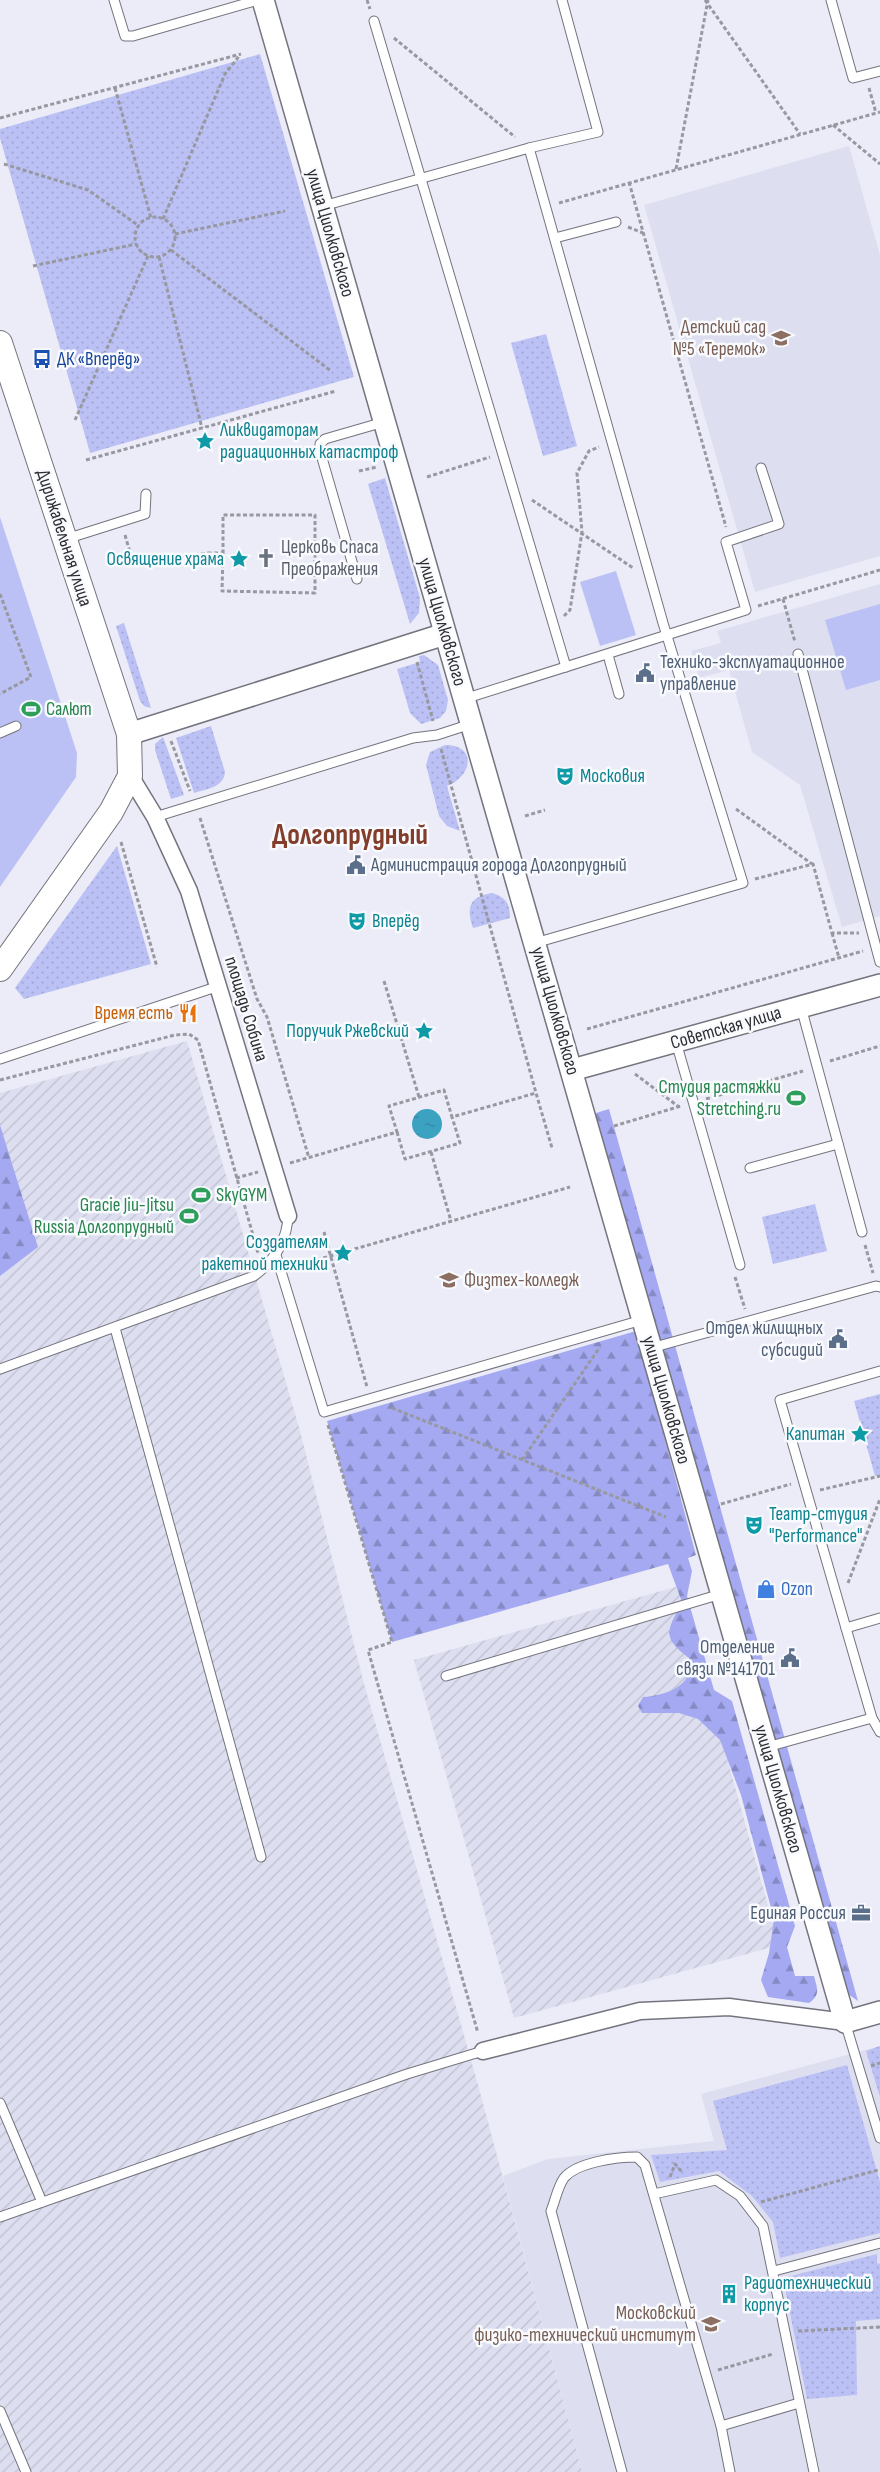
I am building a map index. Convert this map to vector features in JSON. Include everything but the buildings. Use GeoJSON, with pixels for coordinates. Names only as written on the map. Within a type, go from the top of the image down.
{"type":"FeatureCollection","features":[{"type":"Feature","properties":{"kind":"main road","name":"Дирижабельная улица"},"geometry":{"type":"LineString","coordinates":[[0,342],[129,734],[130,776]]}},
{"type":"Feature","properties":{"kind":"main road"},"geometry":{"type":"LineString","coordinates":[[0,969],[111,812],[130,776]]}},
{"type":"Feature","properties":{"kind":"street","name":"улица Циолковского"},"geometry":{"type":"LineString","coordinates":[[263,0],[572,1070],[642,1320],[652,1348],[844,2022]]}},
{"type":"Feature","properties":{"kind":"street"},"geometry":{"type":"LineString","coordinates":[[129,734],[445,634]]}},
{"type":"Feature","properties":{"kind":"street"},"geometry":{"type":"LineString","coordinates":[[130,776],[154,817]]}},
{"type":"Feature","properties":{"kind":"street","name":"площадь Собина"},"geometry":{"type":"LineString","coordinates":[[154,817],[189,891],[288,1216]]}},
{"type":"Feature","properties":{"kind":"street","name":"Советская улица"},"geometry":{"type":"LineString","coordinates":[[572,1070],[880,985]]}},
{"type":"Feature","properties":{"kind":"street"},"geometry":{"type":"LineString","coordinates":[[483,2051],[640,2011],[729,2007],[844,2022],[880,2012]]}},
{"type":"Feature","properties":{"kind":"lane"},"geometry":{"type":"LineString","coordinates":[[114,0],[125,36],[133,36],[258,0]]}},
{"type":"Feature","properties":{"kind":"lane"},"geometry":{"type":"LineString","coordinates":[[322,206],[529,148],[598,132],[562,0]]}},
{"type":"Feature","properties":{"kind":"lane"},"geometry":{"type":"LineString","coordinates":[[831,0],[854,78],[880,70]]}},
{"type":"Feature","properties":{"kind":"lane"},"geometry":{"type":"LineString","coordinates":[[374,21],[566,668]]}},
{"type":"Feature","properties":{"kind":"lane"},"geometry":{"type":"LineString","coordinates":[[529,148],[666,636],[718,796],[743,883],[535,943]]}},
{"type":"Feature","properties":{"kind":"lane"},"geometry":{"type":"LineString","coordinates":[[555,238],[616,222]]}},
{"type":"Feature","properties":{"kind":"lane"},"geometry":{"type":"LineString","coordinates":[[357,579],[320,451],[320,444],[325,439],[384,422]]}},
{"type":"Feature","properties":{"kind":"lane"},"geometry":{"type":"LineString","coordinates":[[464,699],[746,610],[726,542],[779,524],[761,468]]}},
{"type":"Feature","properties":{"kind":"lane"},"geometry":{"type":"LineString","coordinates":[[64,539],[145,514],[146,494]]}},
{"type":"Feature","properties":{"kind":"lane"},"geometry":{"type":"LineString","coordinates":[[798,654],[880,962]]}},
{"type":"Feature","properties":{"kind":"lane"},"geometry":{"type":"LineString","coordinates":[[608,655],[619,694]]}},
{"type":"Feature","properties":{"kind":"lane"},"geometry":{"type":"LineString","coordinates":[[154,817],[413,738],[437,735],[471,724]]}},
{"type":"Feature","properties":{"kind":"lane"},"geometry":{"type":"LineString","coordinates":[[0,733],[16,726]]}},
{"type":"Feature","properties":{"kind":"lane"},"geometry":{"type":"LineString","coordinates":[[0,1059],[219,986]]}},
{"type":"Feature","properties":{"kind":"lane"},"geometry":{"type":"LineString","coordinates":[[801,1007],[862,1232]]}},
{"type":"Feature","properties":{"kind":"lane"},"geometry":{"type":"LineString","coordinates":[[676,1042],[695,1102],[740,1265]]}},
{"type":"Feature","properties":{"kind":"lane"},"geometry":{"type":"LineString","coordinates":[[750,1168],[838,1144]]}},
{"type":"Feature","properties":{"kind":"lane"},"geometry":{"type":"LineString","coordinates":[[0,1368],[115,1328],[254,1276],[268,1266],[276,1255],[285,1239],[288,1216]]}},
{"type":"Feature","properties":{"kind":"lane"},"geometry":{"type":"LineString","coordinates":[[276,1255],[324,1412],[642,1320]]}},
{"type":"Feature","properties":{"kind":"lane"},"geometry":{"type":"LineString","coordinates":[[652,1348],[878,1286]]}},
{"type":"Feature","properties":{"kind":"lane"},"geometry":{"type":"LineString","coordinates":[[115,1328],[261,1857]]}},
{"type":"Feature","properties":{"kind":"lane"},"geometry":{"type":"LineString","coordinates":[[880,1371],[780,1400],[872,1718],[880,1732]]}},
{"type":"Feature","properties":{"kind":"lane"},"geometry":{"type":"LineString","coordinates":[[446,1676],[721,1594]]}},
{"type":"Feature","properties":{"kind":"lane"},"geometry":{"type":"LineString","coordinates":[[846,1628],[880,1618]]}},
{"type":"Feature","properties":{"kind":"lane"},"geometry":{"type":"LineString","coordinates":[[766,1748],[872,1718]]}},
{"type":"Feature","properties":{"kind":"lane"},"geometry":{"type":"LineString","coordinates":[[844,2022],[880,2138]]}},
{"type":"Feature","properties":{"kind":"lane"},"geometry":{"type":"LineString","coordinates":[[0,2217],[406,2074],[483,2051]]}},
{"type":"Feature","properties":{"kind":"lane"},"geometry":{"type":"LineString","coordinates":[[0,2103],[42,2202]]}},
{"type":"Feature","properties":{"kind":"lane"},"geometry":{"type":"LineString","coordinates":[[622,2472],[552,2211],[564,2178],[590,2163],[619,2157],[637,2157],[645,2165],[720,2426],[730,2472]]}},
{"type":"Feature","properties":{"kind":"lane"},"geometry":{"type":"LineString","coordinates":[[654,2194],[716,2180],[740,2196],[763,2226],[814,2472]]}},
{"type":"Feature","properties":{"kind":"lane"},"geometry":{"type":"LineString","coordinates":[[774,2272],[880,2243]]}},
{"type":"Feature","properties":{"kind":"lane"},"geometry":{"type":"LineString","coordinates":[[720,2426],[799,2403]]}},
{"type":"Feature","properties":{"kind":"lane"},"geometry":{"type":"LineString","coordinates":[[0,2411],[26,2472]]}},
{"type":"Feature","properties":{"kind":"path"},"geometry":{"type":"LineString","coordinates":[[707,1],[800,134]]}},
{"type":"Feature","properties":{"kind":"path"},"geometry":{"type":"LineString","coordinates":[[676,169],[707,1]]}},
{"type":"Feature","properties":{"kind":"path"},"geometry":{"type":"LineString","coordinates":[[374,21],[529,148]]}},
{"type":"Feature","properties":{"kind":"path"},"geometry":{"type":"LineString","coordinates":[[0,118],[241,54],[224,74],[162,219]]}},
{"type":"Feature","properties":{"kind":"path"},"geometry":{"type":"LineString","coordinates":[[546,206],[878,113],[865,75]]}},
{"type":"Feature","properties":{"kind":"path"},"geometry":{"type":"LineString","coordinates":[[115,88],[151,218]]}},
{"type":"Feature","properties":{"kind":"path"},"geometry":{"type":"LineString","coordinates":[[833,125],[880,164]]}},
{"type":"Feature","properties":{"kind":"path"},"geometry":{"type":"LineString","coordinates":[[4,164],[88,190],[139,226]]}},
{"type":"Feature","properties":{"kind":"path"},"geometry":{"type":"LineString","coordinates":[[629,182],[726,527],[726,542]]}},
{"type":"Feature","properties":{"kind":"path"},"geometry":{"type":"LineString","coordinates":[[175,234],[285,212]]}},
{"type":"Feature","properties":{"kind":"path"},"geometry":{"type":"LineString","coordinates":[[151,218],[162,219],[171,225],[175,234],[171,250],[159,257],[148,256],[136,244],[139,226],[151,218]]}},
{"type":"Feature","properties":{"kind":"path"},"geometry":{"type":"LineString","coordinates":[[33,266],[136,244]]}},
{"type":"Feature","properties":{"kind":"path"},"geometry":{"type":"LineString","coordinates":[[171,250],[331,371]]}},
{"type":"Feature","properties":{"kind":"path"},"geometry":{"type":"LineString","coordinates":[[75,420],[148,256]]}},
{"type":"Feature","properties":{"kind":"path"},"geometry":{"type":"LineString","coordinates":[[159,257],[202,428]]}},
{"type":"Feature","properties":{"kind":"path"},"geometry":{"type":"LineString","coordinates":[[86,460],[336,391]]}},
{"type":"Feature","properties":{"kind":"path"},"geometry":{"type":"LineString","coordinates":[[554,628],[570,610],[582,532],[577,473],[589,451],[610,442]]}},
{"type":"Feature","properties":{"kind":"path"},"geometry":{"type":"LineString","coordinates":[[428,477],[502,453]]}},
{"type":"Feature","properties":{"kind":"path"},"geometry":{"type":"LineString","coordinates":[[359,471],[380,466]]}},
{"type":"Feature","properties":{"kind":"path"},"geometry":{"type":"LineString","coordinates":[[512,488],[582,532],[650,580]]}},
{"type":"Feature","properties":{"kind":"path"},"geometry":{"type":"LineString","coordinates":[[223,515],[315,515],[315,593],[222,591],[223,553],[223,515]]}},
{"type":"Feature","properties":{"kind":"path"},"geometry":{"type":"LineString","coordinates":[[121,521],[131,556]]}},
{"type":"Feature","properties":{"kind":"path"},"geometry":{"type":"LineString","coordinates":[[113,562],[131,556],[144,562],[208,553],[223,553]]}},
{"type":"Feature","properties":{"kind":"path"},"geometry":{"type":"LineString","coordinates":[[746,610],[880,570]]}},
{"type":"Feature","properties":{"kind":"path"},"geometry":{"type":"LineString","coordinates":[[0,594],[31,677],[0,694]]}},
{"type":"Feature","properties":{"kind":"path"},"geometry":{"type":"LineString","coordinates":[[784,599],[798,654]]}},
{"type":"Feature","properties":{"kind":"path"},"geometry":{"type":"LineString","coordinates":[[415,657],[552,1148]]}},
{"type":"Feature","properties":{"kind":"path"},"geometry":{"type":"LineString","coordinates":[[169,736],[195,804],[257,998],[267,1017],[309,1158]]}},
{"type":"Feature","properties":{"kind":"path"},"geometry":{"type":"LineString","coordinates":[[718,796],[813,864],[839,958]]}},
{"type":"Feature","properties":{"kind":"path"},"geometry":{"type":"LineString","coordinates":[[525,816],[545,810]]}},
{"type":"Feature","properties":{"kind":"path"},"geometry":{"type":"LineString","coordinates":[[121,842],[157,967]]}},
{"type":"Feature","properties":{"kind":"path"},"geometry":{"type":"LineString","coordinates":[[743,883],[813,864]]}},
{"type":"Feature","properties":{"kind":"path"},"geometry":{"type":"LineString","coordinates":[[832,933],[872,934]]}},
{"type":"Feature","properties":{"kind":"path"},"geometry":{"type":"LineString","coordinates":[[587,1029],[876,948]]}},
{"type":"Feature","properties":{"kind":"path"},"geometry":{"type":"LineString","coordinates":[[384,981],[418,1097]]}},
{"type":"Feature","properties":{"kind":"path"},"geometry":{"type":"LineString","coordinates":[[0,1080],[175,1035],[189,1034],[198,1040],[257,1252],[260,1255],[276,1255]]}},
{"type":"Feature","properties":{"kind":"path"},"geometry":{"type":"LineString","coordinates":[[614,1126],[880,1046]]}},
{"type":"Feature","properties":{"kind":"path"},"geometry":{"type":"LineString","coordinates":[[614,1059],[679,1107]]}},
{"type":"Feature","properties":{"kind":"path"},"geometry":{"type":"LineString","coordinates":[[444,1090],[460,1143],[405,1159],[389,1106],[418,1097],[444,1090]]}},
{"type":"Feature","properties":{"kind":"path"},"geometry":{"type":"LineString","coordinates":[[452,1118],[536,1093]]}},
{"type":"Feature","properties":{"kind":"path"},"geometry":{"type":"LineString","coordinates":[[236,1178],[397,1132]]}},
{"type":"Feature","properties":{"kind":"path"},"geometry":{"type":"LineString","coordinates":[[432,1152],[451,1221]]}},
{"type":"Feature","properties":{"kind":"path"},"geometry":{"type":"LineString","coordinates":[[281,1271],[330,1255],[570,1187]]}},
{"type":"Feature","properties":{"kind":"path"},"geometry":{"type":"LineString","coordinates":[[324,1232],[370,1399],[666,1517]]}},
{"type":"Feature","properties":{"kind":"path"},"geometry":{"type":"LineString","coordinates":[[862,1232],[878,1286]]}},
{"type":"Feature","properties":{"kind":"path"},"geometry":{"type":"LineString","coordinates":[[740,1265],[735,1276],[750,1321]]}},
{"type":"Feature","properties":{"kind":"path"},"geometry":{"type":"LineString","coordinates":[[522,1460],[614,1328]]}},
{"type":"Feature","properties":{"kind":"path"},"geometry":{"type":"LineString","coordinates":[[324,1412],[392,1642],[368,1650],[483,2051]]}},
{"type":"Feature","properties":{"kind":"path"},"geometry":{"type":"LineString","coordinates":[[807,1493],[880,1476]]}},
{"type":"Feature","properties":{"kind":"path"},"geometry":{"type":"LineString","coordinates":[[720,1504],[803,1480]]}},
{"type":"Feature","properties":{"kind":"path"},"geometry":{"type":"LineString","coordinates":[[840,1606],[880,1499]]}},
{"type":"Feature","properties":{"kind":"path"},"geometry":{"type":"LineString","coordinates":[[747,2206],[878,2170]]}},
{"type":"Feature","properties":{"kind":"path"},"geometry":{"type":"LineString","coordinates":[[798,2331],[880,2327]]}},
{"type":"Feature","properties":{"kind":"path"},"geometry":{"type":"LineString","coordinates":[[704,2374],[773,2354]]}},
{"type":"Feature","properties":{"kind":"shaded area"},"geometry":{"type":"Polygon","coordinates":[[[260,54],[354,377],[90,453],[0,138],[0,129],[260,54]]]}},
{"type":"Feature","properties":{"kind":"shaded area","name":"Детский сад №5 «Теремок»"},"geometry":{"type":"Polygon","coordinates":[[[849,146],[880,255],[880,556],[755,592],[644,205],[849,146]]]}},
{"type":"Feature","properties":{"kind":"shaded area"},"geometry":{"type":"Polygon","coordinates":[[[546,334],[577,446],[543,456],[511,343],[546,334]]]}},
{"type":"Feature","properties":{"kind":"shaded area"},"geometry":{"type":"Polygon","coordinates":[[[385,478],[420,598],[419,613],[410,624],[368,484],[385,478]]]}},
{"type":"Feature","properties":{"kind":"shaded area","name":"Салют"},"geometry":{"type":"Polygon","coordinates":[[[0,517],[77,753],[76,777],[0,887],[0,517]]]}},
{"type":"Feature","properties":{"kind":"shaded area"},"geometry":{"type":"Polygon","coordinates":[[[616,571],[636,635],[600,646],[580,582],[616,571]]]}},
{"type":"Feature","properties":{"kind":"shaded area"},"geometry":{"type":"Polygon","coordinates":[[[880,584],[880,916],[842,927],[800,785],[752,752],[729,670],[699,678],[691,651],[721,643],[717,631],[880,584]]]}},
{"type":"Feature","properties":{"kind":"shaded area"},"geometry":{"type":"Polygon","coordinates":[[[880,604],[880,680],[846,690],[825,620],[880,604]]]}},
{"type":"Feature","properties":{"kind":"shaded area"},"geometry":{"type":"Polygon","coordinates":[[[124,623],[151,708],[144,706],[140,701],[116,626],[124,623]]]}},
{"type":"Feature","properties":{"kind":"shaded area"},"geometry":{"type":"Polygon","coordinates":[[[424,655],[438,665],[448,700],[446,711],[440,718],[421,724],[410,713],[397,669],[420,662],[419,656],[424,655]]]}},
{"type":"Feature","properties":{"kind":"shaded area"},"geometry":{"type":"Polygon","coordinates":[[[211,726],[225,772],[224,777],[214,787],[194,793],[176,738],[211,726]]]}},
{"type":"Feature","properties":{"kind":"shaded area"},"geometry":{"type":"Polygon","coordinates":[[[163,737],[184,795],[171,799],[155,750],[155,744],[163,737]]]}},
{"type":"Feature","properties":{"kind":"shaded area"},"geometry":{"type":"Polygon","coordinates":[[[445,745],[455,746],[467,755],[466,769],[456,781],[447,786],[460,831],[447,826],[439,816],[426,765],[430,752],[445,745]]]}},
{"type":"Feature","properties":{"kind":"shaded area"},"geometry":{"type":"Polygon","coordinates":[[[117,846],[151,964],[24,999],[15,988],[117,846]]]}},
{"type":"Feature","properties":{"kind":"shaded area"},"geometry":{"type":"Polygon","coordinates":[[[492,893],[504,899],[509,909],[510,918],[473,928],[470,914],[471,904],[478,897],[492,893]]]}},
{"type":"Feature","properties":{"kind":"shaded area"},"geometry":{"type":"Polygon","coordinates":[[[187,1041],[300,1431],[363,1680],[477,2081],[582,2472],[0,2472],[0,1093],[187,1041]]]}},
{"type":"Feature","properties":{"kind":"shaded area"},"geometry":{"type":"Polygon","coordinates":[[[815,1204],[827,1251],[773,1264],[762,1217],[815,1204]]]}},
{"type":"Feature","properties":{"kind":"shaded area"},"geometry":{"type":"Polygon","coordinates":[[[880,1394],[880,1475],[875,1476],[854,1401],[880,1394]]]}},
{"type":"Feature","properties":{"kind":"shaded area"},"geometry":{"type":"Polygon","coordinates":[[[679,1586],[779,1945],[514,2018],[414,1660],[679,1586]]]}},
{"type":"Feature","properties":{"kind":"shaded area","name":"Московский физико-технический институт"},"geometry":{"type":"Polygon","coordinates":[[[880,2046],[880,2472],[582,2472],[503,2176],[548,2159],[714,2141],[701,2094],[880,2046]]]}},
{"type":"Feature","properties":{"kind":"shaded area"},"geometry":{"type":"Polygon","coordinates":[[[880,2046],[880,2097],[866,2051],[880,2046]]]}},
{"type":"Feature","properties":{"kind":"shaded area"},"geometry":{"type":"Polygon","coordinates":[[[847,2065],[880,2182],[880,2233],[780,2258],[773,2222],[752,2196],[719,2171],[660,2182],[651,2155],[727,2150],[713,2101],[847,2065]]]}},
{"type":"Feature","properties":{"kind":"shaded area"},"geometry":{"type":"Polygon","coordinates":[[[877,2254],[877,2263],[880,2264],[880,2319],[856,2321],[857,2395],[807,2399],[783,2278],[877,2254]]]}},
{"type":"Feature","properties":{"kind":"green space"},"geometry":{"type":"Polygon","coordinates":[[[609,1109],[858,2001],[845,1992],[593,1114],[609,1109]]]}},
{"type":"Feature","properties":{"kind":"green space"},"geometry":{"type":"Polygon","coordinates":[[[0,1125],[38,1247],[0,1276],[0,1125]]]}},
{"type":"Feature","properties":{"kind":"green space"},"geometry":{"type":"Polygon","coordinates":[[[636,1331],[696,1555],[688,1558],[692,1571],[687,1596],[714,1690],[732,1701],[795,1926],[787,1947],[795,1976],[814,1976],[817,1994],[809,2003],[768,1997],[761,1980],[769,1953],[774,1919],[741,1795],[720,1740],[698,1719],[679,1713],[642,1713],[638,1706],[643,1697],[661,1694],[677,1687],[688,1676],[690,1668],[689,1658],[674,1644],[669,1633],[682,1602],[668,1564],[392,1642],[327,1421],[636,1331]]]}},
{"type":"Feature","properties":{"kind":"water"},"geometry":{"type":"Polygon","coordinates":[[[427,1109],[433,1110],[441,1118],[441,1130],[433,1138],[427,1139],[421,1138],[413,1130],[412,1124],[413,1118],[421,1110],[427,1109]]]}},
{"type":"Feature","properties":{"kind":"place","name":"Детский сад №5 «Теремок»"},"geometry":{"type":"Point","coordinates":[781,338]}},
{"type":"Feature","properties":{"kind":"place","name":"ДК «Вперёд»"},"geometry":{"type":"Point","coordinates":[42,359]}},
{"type":"Feature","properties":{"kind":"place","name":"Ликвидаторам радиационных катастроф"},"geometry":{"type":"Point","coordinates":[205,441]}},
{"type":"Feature","properties":{"kind":"place","name":"Церковь Спаса Преображения"},"geometry":{"type":"Point","coordinates":[266,558]}},
{"type":"Feature","properties":{"kind":"place","name":"Освящение храма"},"geometry":{"type":"Point","coordinates":[239,559]}},
{"type":"Feature","properties":{"kind":"place","name":"Технико-эксплуатационное управление"},"geometry":{"type":"Point","coordinates":[645,673]}},
{"type":"Feature","properties":{"kind":"place","name":"Салют"},"geometry":{"type":"Point","coordinates":[31,709]}},
{"type":"Feature","properties":{"kind":"place","name":"Московия"},"geometry":{"type":"Point","coordinates":[565,776]}},
{"type":"Feature","properties":{"kind":"place","name":"Администрация города Долгопрудный"},"geometry":{"type":"Point","coordinates":[356,865]}},
{"type":"Feature","properties":{"kind":"place","name":"Вперёд"},"geometry":{"type":"Point","coordinates":[357,921]}},
{"type":"Feature","properties":{"kind":"place","name":"Время есть"},"geometry":{"type":"Point","coordinates":[188,1013]}},
{"type":"Feature","properties":{"kind":"place","name":"Поручик Ржевский"},"geometry":{"type":"Point","coordinates":[424,1031]}},
{"type":"Feature","properties":{"kind":"place","name":"Студия растяжки Stretching.ru"},"geometry":{"type":"Point","coordinates":[796,1098]}},
{"type":"Feature","properties":{"kind":"place","name":"SkyGYM"},"geometry":{"type":"Point","coordinates":[201,1195]}},
{"type":"Feature","properties":{"kind":"place","name":"Gracie Jiu-Jitsu Russia Долгопрудный"},"geometry":{"type":"Point","coordinates":[189,1216]}},
{"type":"Feature","properties":{"kind":"place","name":"Создателям ракетной техники"},"geometry":{"type":"Point","coordinates":[343,1253]}},
{"type":"Feature","properties":{"kind":"place","name":"Физтех-колледж"},"geometry":{"type":"Point","coordinates":[449,1280]}},
{"type":"Feature","properties":{"kind":"place","name":"Отдел жилищных субсидий"},"geometry":{"type":"Point","coordinates":[838,1339]}},
{"type":"Feature","properties":{"kind":"place","name":"Капитан"},"geometry":{"type":"Point","coordinates":[860,1434]}},
{"type":"Feature","properties":{"kind":"place","name":"Театр-студия \"Performance\""},"geometry":{"type":"Point","coordinates":[754,1525]}},
{"type":"Feature","properties":{"kind":"place","name":"Ozon"},"geometry":{"type":"Point","coordinates":[766,1589]}},
{"type":"Feature","properties":{"kind":"place","name":"Отделение связи №141701"},"geometry":{"type":"Point","coordinates":[790,1658]}},
{"type":"Feature","properties":{"kind":"place","name":"Единая Россия"},"geometry":{"type":"Point","coordinates":[861,1913]}},
{"type":"Feature","properties":{"kind":"place","name":"Радиотехнический корпус"},"geometry":{"type":"Point","coordinates":[729,2294]}},
{"type":"Feature","properties":{"kind":"place","name":"Московский физико-технический институт"},"geometry":{"type":"Point","coordinates":[711,2324]}},
{"type":"Feature","properties":{"kind":"district","name":"Долгопрудный"},"geometry":{"type":"Point","coordinates":[350,835]}}]}
